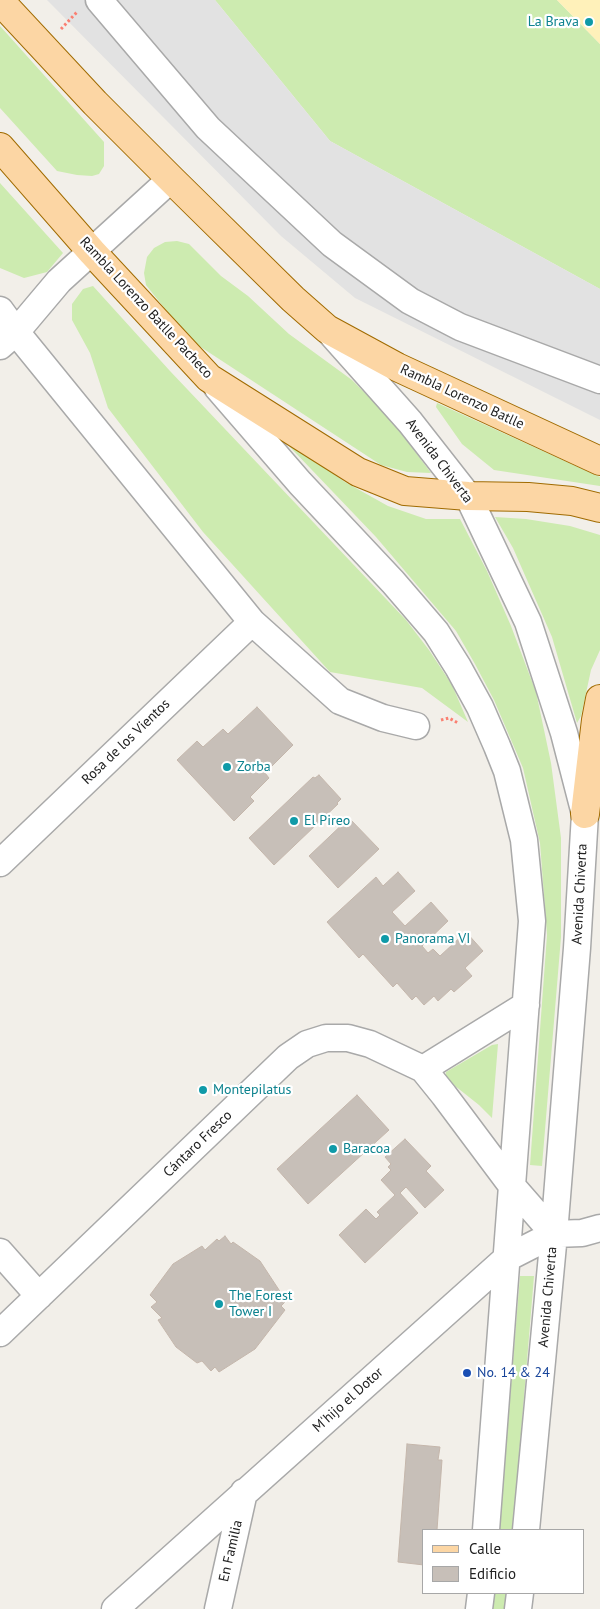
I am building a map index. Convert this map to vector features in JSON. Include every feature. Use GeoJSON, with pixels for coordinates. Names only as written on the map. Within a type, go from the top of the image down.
{"type":"FeatureCollection","features":[{"type":"Feature","properties":{"kind":"main road"},"geometry":{"type":"LineString","coordinates":[[0,1],[43,48],[171,179],[326,329]]}},
{"type":"Feature","properties":{"kind":"main road","name":"Rambla Lorenzo Batlle Pacheco"},"geometry":{"type":"LineString","coordinates":[[0,147],[92,252],[209,378],[358,472],[405,491],[468,496],[528,497],[572,501],[600,508]]}},
{"type":"Feature","properties":{"kind":"main road","name":"Rambla Lorenzo Batlle"},"geometry":{"type":"LineString","coordinates":[[326,329],[397,367],[600,461]]}},
{"type":"Feature","properties":{"kind":"main road"},"geometry":{"type":"LineString","coordinates":[[585,814],[600,699]]}},
{"type":"Feature","properties":{"kind":"street"},"geometry":{"type":"LineString","coordinates":[[90,3],[208,128],[332,244],[410,301],[460,327],[600,380]]}},
{"type":"Feature","properties":{"kind":"street"},"geometry":{"type":"LineString","coordinates":[[8,339],[58,281],[171,179]]}},
{"type":"Feature","properties":{"kind":"street"},"geometry":{"type":"LineString","coordinates":[[0,310],[8,339],[252,622],[340,701],[383,718],[416,726]]}},
{"type":"Feature","properties":{"kind":"street","name":"Avenida Chiverta"},"geometry":{"type":"LineString","coordinates":[[326,329],[410,422],[468,496],[528,622],[564,733],[585,814],[578,948],[554,1234],[526,1529]]}},
{"type":"Feature","properties":{"kind":"street"},"geometry":{"type":"LineString","coordinates":[[209,378],[300,483],[393,582],[436,632],[480,707],[497,746],[507,771],[524,840],[532,921],[486,1529]]}},
{"type":"Feature","properties":{"kind":"street","name":"Rosa de los Vientos"},"geometry":{"type":"LineString","coordinates":[[0,863],[252,622]]}},
{"type":"Feature","properties":{"kind":"street"},"geometry":{"type":"LineString","coordinates":[[423,1069],[526,1005]]}},
{"type":"Feature","properties":{"kind":"street","name":"Cántaro Fresco"},"geometry":{"type":"LineString","coordinates":[[0,1333],[288,1057],[307,1044],[326,1038],[348,1038],[370,1044],[423,1069],[512,1186],[554,1234]]}},
{"type":"Feature","properties":{"kind":"street","name":"M'hijo el Dotor"},"geometry":{"type":"LineString","coordinates":[[115,1609],[507,1258],[554,1234],[582,1232],[600,1228]]}},
{"type":"Feature","properties":{"kind":"street"},"geometry":{"type":"LineString","coordinates":[[0,1252],[39,1296]]}},
{"type":"Feature","properties":{"kind":"street","name":"En Familia"},"geometry":{"type":"LineString","coordinates":[[218,1609],[244,1492]]}},
{"type":"Feature","properties":{"kind":"street"},"geometry":{"type":"LineString","coordinates":[[479,1609],[481,1594]]}},
{"type":"Feature","properties":{"kind":"street"},"geometry":{"type":"LineString","coordinates":[[518,1609],[520,1594]]}},
{"type":"Feature","properties":{"kind":"path"},"geometry":{"type":"LineString","coordinates":[[43,48],[90,3]]}},
{"type":"Feature","properties":{"kind":"path"},"geometry":{"type":"LineString","coordinates":[[416,726],[449,718],[497,746]]}},
{"type":"Feature","properties":{"kind":"green space"},"geometry":{"type":"Polygon","coordinates":[[[215,0],[557,0],[600,44],[600,289],[330,141],[215,0]]]}},
{"type":"Feature","properties":{"kind":"green space"},"geometry":{"type":"Polygon","coordinates":[[[0,26],[104,142],[104,166],[99,174],[92,176],[77,175],[57,171],[0,108],[0,26]]]}},
{"type":"Feature","properties":{"kind":"green space"},"geometry":{"type":"Polygon","coordinates":[[[0,183],[63,253],[47,272],[24,278],[0,268],[0,183]]]}},
{"type":"Feature","properties":{"kind":"green space"},"geometry":{"type":"Polygon","coordinates":[[[177,241],[189,244],[221,276],[248,296],[289,334],[352,380],[390,418],[431,473],[407,472],[381,465],[190,340],[146,285],[144,273],[147,257],[154,248],[165,242],[177,241]]]}},
{"type":"Feature","properties":{"kind":"green space"},"geometry":{"type":"Polygon","coordinates":[[[93,286],[170,371],[406,620],[452,685],[468,722],[422,688],[330,672],[203,532],[108,408],[90,353],[72,320],[72,304],[83,289],[93,286]]]}},
{"type":"Feature","properties":{"kind":"green space"},"geometry":{"type":"Polygon","coordinates":[[[437,403],[600,477],[600,486],[494,470],[462,444],[436,407],[437,403]]]}},
{"type":"Feature","properties":{"kind":"green space"},"geometry":{"type":"Polygon","coordinates":[[[291,444],[345,482],[388,506],[426,519],[460,519],[487,571],[511,626],[536,692],[551,763],[561,838],[561,937],[542,1166],[530,1165],[547,935],[540,843],[523,768],[494,700],[456,631],[376,537],[289,446],[291,444]]]}},
{"type":"Feature","properties":{"kind":"green space"},"geometry":{"type":"Polygon","coordinates":[[[495,517],[526,519],[570,526],[600,535],[600,650],[591,670],[581,716],[577,723],[552,637],[513,548],[495,517]]]}},
{"type":"Feature","properties":{"kind":"green space"},"geometry":{"type":"Polygon","coordinates":[[[498,1044],[492,1118],[445,1078],[446,1072],[492,1045],[498,1044]]]}},
{"type":"Feature","properties":{"kind":"green space"},"geometry":{"type":"Polygon","coordinates":[[[520,1276],[534,1276],[513,1529],[499,1529],[520,1276]]]}},
{"type":"Feature","properties":{"kind":"green space"},"geometry":{"type":"Polygon","coordinates":[[[494,1594],[508,1594],[506,1609],[493,1609],[494,1594]]]}},
{"type":"Feature","properties":{"kind":"sand","name":"La Brava"},"geometry":{"type":"Polygon","coordinates":[[[557,0],[600,0],[600,44],[557,0]]]}},
{"type":"Feature","properties":{"kind":"shaded area"},"geometry":{"type":"Polygon","coordinates":[[[47,0],[215,0],[330,141],[600,289],[600,420],[355,298],[281,236],[47,0]]]}},
{"type":"Feature","properties":{"kind":"building","name":"Zorba"},"geometry":{"type":"Polygon","coordinates":[[[257,707],[293,745],[265,773],[269,778],[250,797],[254,801],[234,821],[177,760],[197,741],[203,747],[223,729],[228,734],[257,707]]]}},
{"type":"Feature","properties":{"kind":"building","name":"El Pireo"},"geometry":{"type":"Polygon","coordinates":[[[319,775],[341,799],[274,865],[249,838],[313,777],[315,778],[319,775]]]}},
{"type":"Feature","properties":{"kind":"building"},"geometry":{"type":"Polygon","coordinates":[[[349,818],[379,849],[338,888],[309,856],[349,818]]]}},
{"type":"Feature","properties":{"kind":"building","name":"Panorama VI"},"geometry":{"type":"Polygon","coordinates":[[[398,872],[415,891],[392,912],[405,926],[431,902],[448,921],[422,946],[428,953],[433,949],[440,956],[466,932],[483,951],[465,968],[472,976],[454,992],[451,989],[438,1001],[434,996],[424,1005],[416,996],[412,1000],[397,983],[393,987],[363,954],[359,958],[327,922],[376,877],[383,886],[398,872]]]}},
{"type":"Feature","properties":{"kind":"building","name":"Baracoa"},"geometry":{"type":"Polygon","coordinates":[[[357,1095],[389,1130],[308,1204],[277,1169],[357,1095]]]}},
{"type":"Feature","properties":{"kind":"building"},"geometry":{"type":"Polygon","coordinates":[[[405,1139],[431,1166],[426,1171],[444,1190],[425,1208],[406,1187],[400,1193],[418,1213],[365,1263],[339,1235],[366,1209],[376,1219],[380,1215],[377,1212],[395,1195],[381,1180],[391,1170],[388,1167],[391,1164],[385,1157],[405,1139]]]}},
{"type":"Feature","properties":{"kind":"building","name":"The Forest Tower I"},"geometry":{"type":"Polygon","coordinates":[[[225,1236],[231,1244],[233,1242],[260,1261],[281,1293],[279,1296],[285,1302],[281,1306],[285,1310],[255,1349],[219,1372],[215,1367],[211,1371],[202,1361],[197,1363],[176,1347],[158,1320],[162,1318],[151,1307],[157,1302],[150,1295],[173,1264],[202,1246],[205,1250],[217,1239],[219,1241],[225,1236]]]}},
{"type":"Feature","properties":{"kind":"building"},"geometry":{"type":"Polygon","coordinates":[[[407,1444],[440,1447],[438,1460],[442,1460],[437,1529],[422,1529],[422,1565],[398,1562],[407,1444]]]}},
{"type":"Feature","properties":{"kind":"place","name":"La Brava"},"geometry":{"type":"Point","coordinates":[589,22]}},
{"type":"Feature","properties":{"kind":"place","name":"Zorba"},"geometry":{"type":"Point","coordinates":[227,767]}},
{"type":"Feature","properties":{"kind":"place","name":"El Pireo"},"geometry":{"type":"Point","coordinates":[294,821]}},
{"type":"Feature","properties":{"kind":"place","name":"Panorama VI"},"geometry":{"type":"Point","coordinates":[385,939]}},
{"type":"Feature","properties":{"kind":"place","name":"Montepilatus"},"geometry":{"type":"Point","coordinates":[203,1090]}},
{"type":"Feature","properties":{"kind":"place","name":"Baracoa"},"geometry":{"type":"Point","coordinates":[333,1149]}},
{"type":"Feature","properties":{"kind":"place","name":"The Forest Tower I"},"geometry":{"type":"Point","coordinates":[219,1304]}},
{"type":"Feature","properties":{"kind":"place","name":"No. 14 & 24"},"geometry":{"type":"Point","coordinates":[467,1373]}}]}
